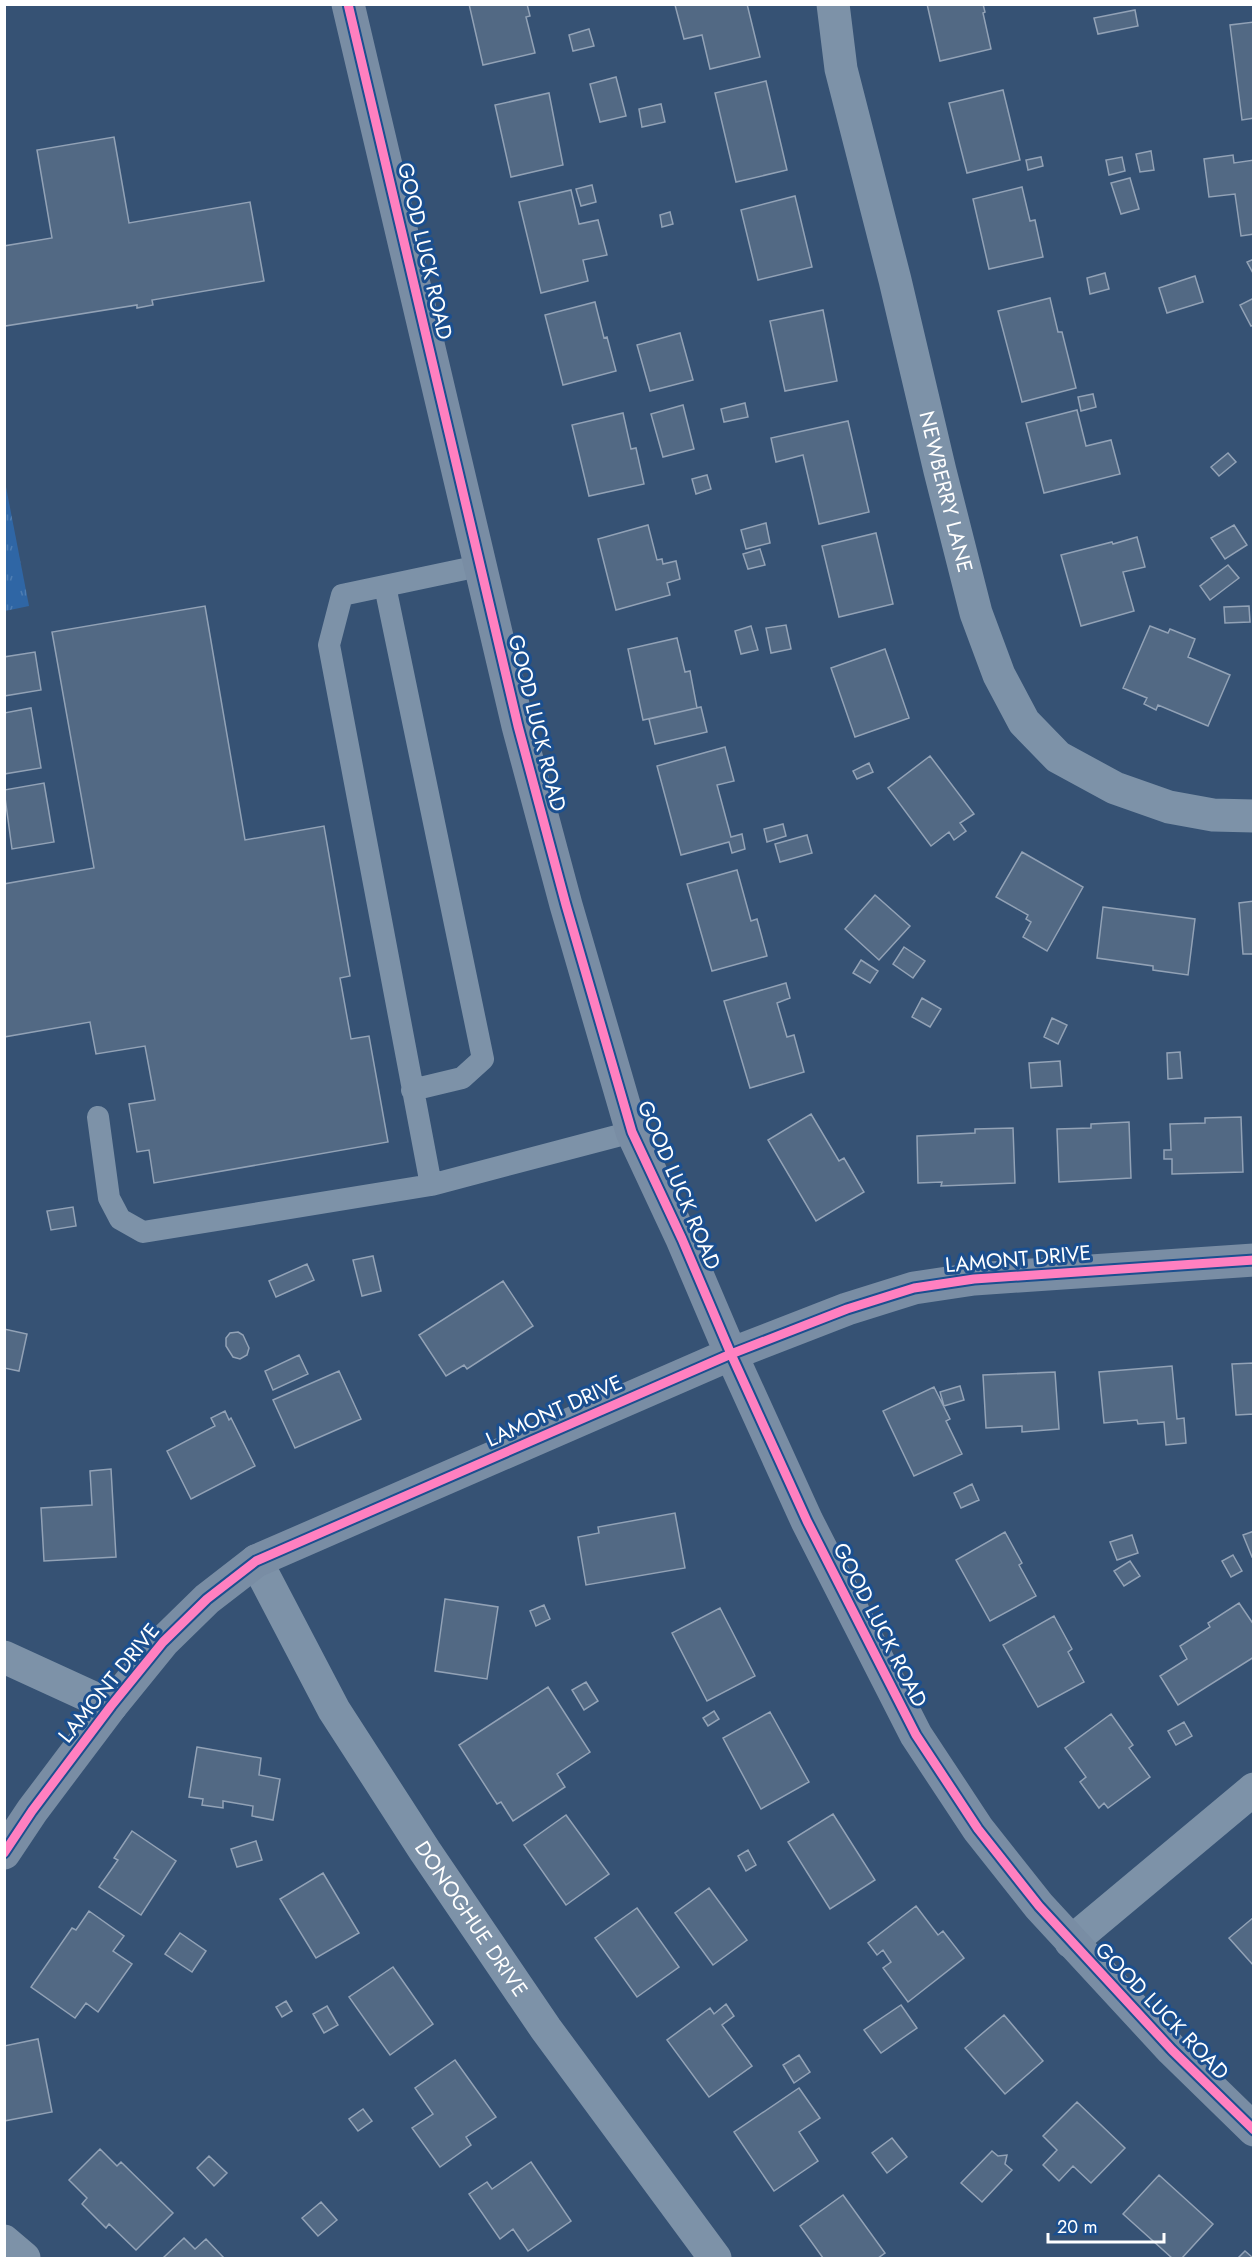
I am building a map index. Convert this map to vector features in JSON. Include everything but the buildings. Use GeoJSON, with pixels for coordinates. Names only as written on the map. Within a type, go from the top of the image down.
{"type":"FeatureCollection","features":[{"type":"Feature","properties":{"kind":"main road","name":"GOOD LUCK ROAD"},"geometry":{"type":"LineString","coordinates":[[348,4],[518,726],[566,905],[632,1132],[807,1521],[916,1735],[978,1829],[1071,1942],[1172,2050],[1254,2130]]}},
{"type":"Feature","properties":{"kind":"main road","name":"LAMONT DRIVE"},"geometry":{"type":"LineString","coordinates":[[4,1853],[32,1811],[111,1706],[163,1642],[207,1599],[256,1561],[731,1354],[847,1309],[914,1288],[974,1279],[1254,1260]]}},
{"type":"Feature","properties":{"kind":"street","name":"NEWBERRY LANE"},"geometry":{"type":"LineString","coordinates":[[833,4],[841,69],[895,279],[943,482],[976,613],[999,675],[1024,722],[1058,757],[1106,783],[1168,807],[1213,815],[1254,816]]}},
{"type":"Feature","properties":{"kind":"street","name":"DONOGHUE DRIVE"},"geometry":{"type":"LineString","coordinates":[[256,1561],[334,1710],[424,1851],[546,2029],[715,2259]]}},
{"type":"Feature","properties":{"kind":"street"},"geometry":{"type":"LineString","coordinates":[[4,1657],[111,1706]]}},
{"type":"Feature","properties":{"kind":"street"},"geometry":{"type":"LineString","coordinates":[[1071,1942],[1254,1789]]}},
{"type":"Feature","properties":{"kind":"street"},"geometry":{"type":"LineString","coordinates":[[4,2241],[24,2259]]}},
{"type":"Feature","properties":{"kind":"lane"},"geometry":{"type":"LineString","coordinates":[[431,1185],[329,645],[342,595],[479,566]]}},
{"type":"Feature","properties":{"kind":"lane"},"geometry":{"type":"LineString","coordinates":[[385,586],[483,1059],[462,1078],[412,1090]]}},
{"type":"Feature","properties":{"kind":"lane"},"geometry":{"type":"LineString","coordinates":[[98,1117],[109,1198],[120,1219],[143,1232],[431,1185],[632,1132]]}},
{"type":"Feature","properties":{"kind":"green space"},"geometry":{"type":"Polygon","coordinates":[[[6,487],[29,606],[5,611],[4,488],[6,487]]]}},
{"type":"Feature","properties":{"kind":"cycle path"},"geometry":{"type":"LineString","coordinates":[[348,4],[518,726],[566,905],[632,1132],[807,1521],[916,1735],[978,1829],[1039,1906],[1172,2050],[1254,2130]]}},
{"type":"Feature","properties":{"kind":"cycle path"},"geometry":{"type":"LineString","coordinates":[[4,1853],[32,1811],[111,1706],[163,1642],[207,1599],[256,1561],[731,1354],[847,1309],[914,1288],[974,1279],[1254,1260]]}}]}
